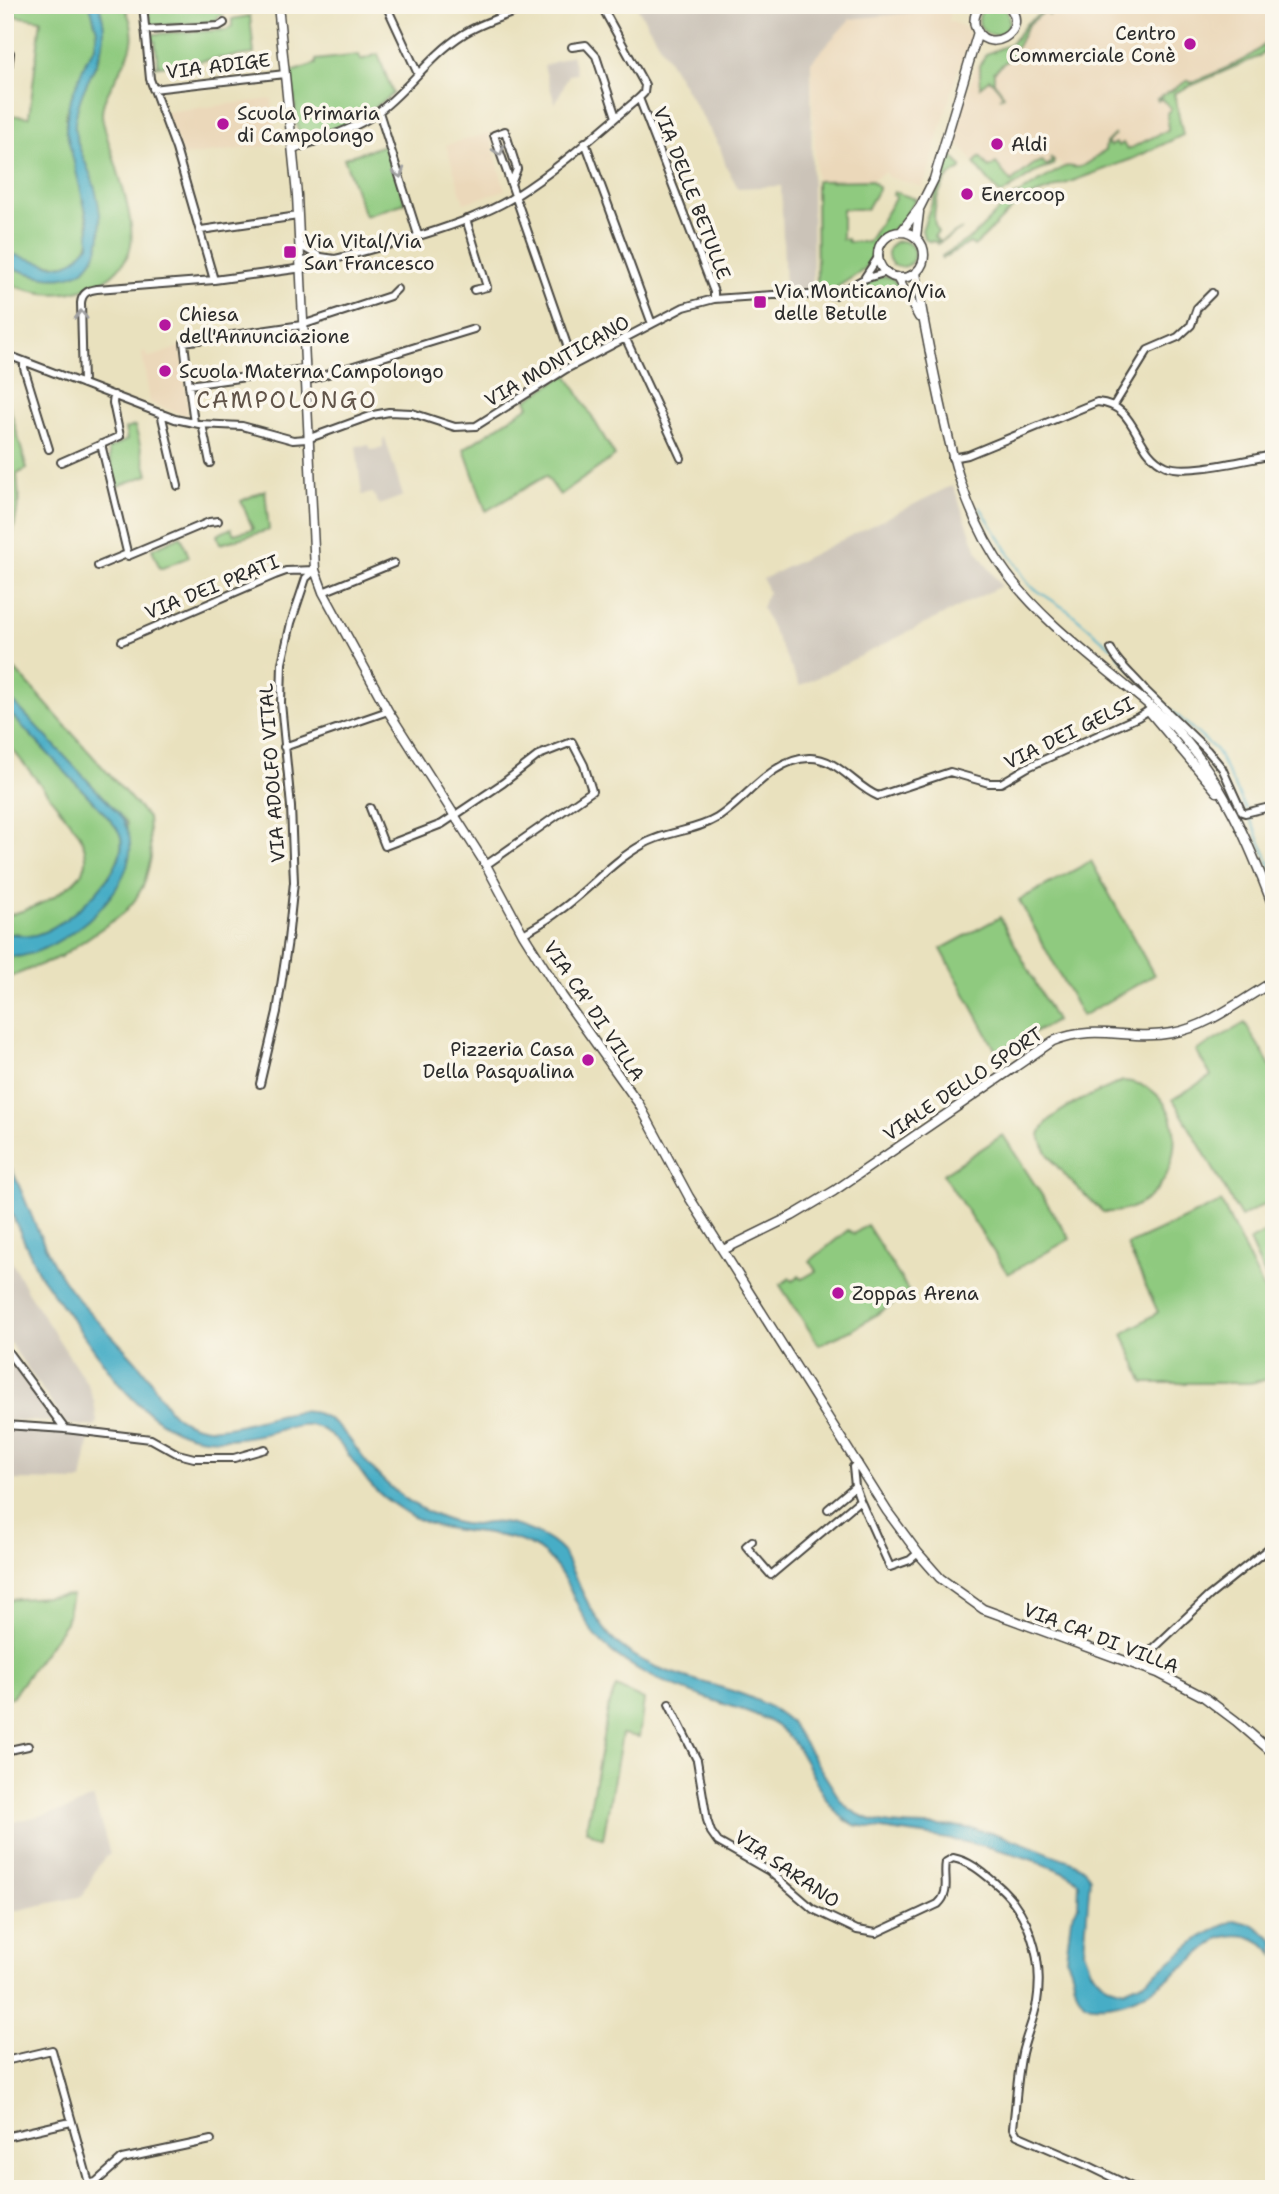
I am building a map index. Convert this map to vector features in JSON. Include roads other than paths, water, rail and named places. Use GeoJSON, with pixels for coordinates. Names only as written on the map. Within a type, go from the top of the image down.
{"type":"FeatureCollection","features":[{"type":"Feature","properties":{"kind":"street"},"geometry":{"type":"LineString","coordinates":[[143,5],[153,89],[176,149],[214,280]]}},
{"type":"Feature","properties":{"kind":"street"},"geometry":{"type":"LineString","coordinates":[[278,5],[294,149],[315,570]]}},
{"type":"Feature","properties":{"kind":"street"},"geometry":{"type":"LineString","coordinates":[[386,5],[418,74]]}},
{"type":"Feature","properties":{"kind":"street"},"geometry":{"type":"LineString","coordinates":[[294,149],[353,126],[379,111],[464,33],[533,5]]}},
{"type":"Feature","properties":{"kind":"street","name":"VIA DELLE BETULLE"},"geometry":{"type":"LineString","coordinates":[[601,5],[645,85],[641,96],[714,292],[714,299]]}},
{"type":"Feature","properties":{"kind":"street"},"geometry":{"type":"LineString","coordinates":[[981,5],[974,22],[978,32],[991,41]]}},
{"type":"Feature","properties":{"kind":"street"},"geometry":{"type":"LineString","coordinates":[[968,66],[985,44],[1004,38],[1014,27],[1014,15],[1008,5]]}},
{"type":"Feature","properties":{"kind":"street"},"geometry":{"type":"LineString","coordinates":[[145,30],[219,26],[224,23]]}},
{"type":"Feature","properties":{"kind":"street"},"geometry":{"type":"LineString","coordinates":[[901,232],[920,207],[934,179],[978,32]]}},
{"type":"Feature","properties":{"kind":"street"},"geometry":{"type":"LineString","coordinates":[[5,46],[10,53],[5,95]]}},
{"type":"Feature","properties":{"kind":"street"},"geometry":{"type":"LineString","coordinates":[[572,47],[586,46],[596,55],[616,117]]}},
{"type":"Feature","properties":{"kind":"street","name":"VIA ADIGE"},"geometry":{"type":"LineString","coordinates":[[153,89],[285,74]]}},
{"type":"Feature","properties":{"kind":"street"},"geometry":{"type":"LineString","coordinates":[[300,265],[311,267],[418,235],[466,219],[515,197],[641,96]]}},
{"type":"Feature","properties":{"kind":"street"},"geometry":{"type":"LineString","coordinates":[[379,111],[418,235]]}},
{"type":"Feature","properties":{"kind":"street"},"geometry":{"type":"LineString","coordinates":[[510,184],[517,169],[505,131],[494,135],[510,184],[574,365]]}},
{"type":"Feature","properties":{"kind":"street"},"geometry":{"type":"LineString","coordinates":[[585,142],[652,324]]}},
{"type":"Feature","properties":{"kind":"street"},"geometry":{"type":"LineString","coordinates":[[916,237],[920,207]]}},
{"type":"Feature","properties":{"kind":"street"},"geometry":{"type":"LineString","coordinates":[[201,230],[298,216]]}},
{"type":"Feature","properties":{"kind":"street"},"geometry":{"type":"LineString","coordinates":[[466,219],[487,286],[474,290]]}},
{"type":"Feature","properties":{"kind":"street"},"geometry":{"type":"LineString","coordinates":[[901,232],[916,237],[924,255],[916,272],[907,277],[897,277],[887,272],[880,263],[882,242],[888,236],[901,232]]}},
{"type":"Feature","properties":{"kind":"street"},"geometry":{"type":"LineString","coordinates":[[299,245],[321,257],[335,259]]}},
{"type":"Feature","properties":{"kind":"street","name":"VIA MONTICANO"},"geometry":{"type":"LineString","coordinates":[[864,279],[879,256]]}},
{"type":"Feature","properties":{"kind":"street"},"geometry":{"type":"LineString","coordinates":[[83,384],[83,296],[92,290],[214,280],[300,265],[321,257]]}},
{"type":"Feature","properties":{"kind":"street","name":"VIA MONTICANO"},"geometry":{"type":"LineString","coordinates":[[5,354],[161,413],[194,423],[242,426],[288,440],[307,439],[373,415],[389,412],[412,413],[455,426],[475,426],[574,365],[684,307],[714,299],[835,295],[864,279],[887,272]]}},
{"type":"Feature","properties":{"kind":"street"},"geometry":{"type":"LineString","coordinates":[[916,272],[924,331],[953,458],[973,517],[1006,573],[1048,620],[1173,727],[1195,759],[1212,775],[1247,842],[1274,909]]}},
{"type":"Feature","properties":{"kind":"street"},"geometry":{"type":"LineString","coordinates":[[897,277],[924,331]]}},
{"type":"Feature","properties":{"kind":"street"},"geometry":{"type":"LineString","coordinates":[[194,423],[184,342],[302,325],[390,296],[397,289]]}},
{"type":"Feature","properties":{"kind":"street"},"geometry":{"type":"LineString","coordinates":[[905,289],[912,296],[919,297]]}},
{"type":"Feature","properties":{"kind":"street"},"geometry":{"type":"LineString","coordinates":[[1114,405],[1148,350],[1178,337],[1192,325],[1197,309],[1212,293]]}},
{"type":"Feature","properties":{"kind":"street"},"geometry":{"type":"LineString","coordinates":[[305,381],[474,330]]}},
{"type":"Feature","properties":{"kind":"street"},"geometry":{"type":"LineString","coordinates":[[625,337],[681,458]]}},
{"type":"Feature","properties":{"kind":"street"},"geometry":{"type":"LineString","coordinates":[[24,363],[49,449]]}},
{"type":"Feature","properties":{"kind":"street"},"geometry":{"type":"LineString","coordinates":[[190,385],[304,369]]}},
{"type":"Feature","properties":{"kind":"street"},"geometry":{"type":"LineString","coordinates":[[61,462],[120,436],[113,403],[114,395]]}},
{"type":"Feature","properties":{"kind":"street"},"geometry":{"type":"LineString","coordinates":[[953,458],[968,455],[1097,402],[1114,405],[1122,411],[1150,454],[1167,466],[1186,469],[1274,455]]}},
{"type":"Feature","properties":{"kind":"street"},"geometry":{"type":"LineString","coordinates":[[161,413],[178,486]]}},
{"type":"Feature","properties":{"kind":"street"},"geometry":{"type":"LineString","coordinates":[[202,424],[210,463]]}},
{"type":"Feature","properties":{"kind":"street"},"geometry":{"type":"LineString","coordinates":[[101,444],[127,554]]}},
{"type":"Feature","properties":{"kind":"street"},"geometry":{"type":"LineString","coordinates":[[98,566],[209,522],[218,521]]}},
{"type":"Feature","properties":{"kind":"street"},"geometry":{"type":"LineString","coordinates":[[323,592],[394,563]]}},
{"type":"Feature","properties":{"kind":"street","name":"VIA DEI PRATI"},"geometry":{"type":"LineString","coordinates":[[122,641],[275,575],[296,570],[315,570]]}},
{"type":"Feature","properties":{"kind":"street","name":"VIA CA' DI VILLA"},"geometry":{"type":"LineString","coordinates":[[315,570],[323,592],[388,711],[486,865],[523,934],[562,996],[639,1104],[670,1164],[723,1250],[887,1511],[918,1553],[940,1578],[983,1609],[1158,1673],[1204,1697],[1274,1754]]}},
{"type":"Feature","properties":{"kind":"street","name":"VIA ADOLFO VITAL"},"geometry":{"type":"LineString","coordinates":[[260,1084],[277,1012],[294,882],[291,807],[281,703],[284,648],[306,578],[315,570]]}},
{"type":"Feature","properties":{"kind":"street"},"geometry":{"type":"LineString","coordinates":[[1111,649],[1113,655],[1138,679],[1146,691],[1208,750],[1222,768],[1241,810],[1248,813],[1274,806]]}},
{"type":"Feature","properties":{"kind":"street","name":"VIA DEI GELSI"},"geometry":{"type":"LineString","coordinates":[[523,934],[560,911],[622,858],[643,844],[718,817],[769,775],[792,762],[810,758],[828,763],[878,796],[907,789],[950,772],[989,783],[1001,783],[1028,767],[1151,709]]}},
{"type":"Feature","properties":{"kind":"street"},"geometry":{"type":"LineString","coordinates":[[285,747],[388,711]]}},
{"type":"Feature","properties":{"kind":"street"},"geometry":{"type":"LineString","coordinates":[[370,808],[385,846],[442,824],[539,755],[572,742],[584,765],[592,790],[486,865]]}},
{"type":"Feature","properties":{"kind":"street"},"geometry":{"type":"LineString","coordinates":[[1195,759],[1208,750]]}},
{"type":"Feature","properties":{"kind":"street","name":"VIALE DELLO SPORT"},"geometry":{"type":"LineString","coordinates":[[723,1250],[792,1216],[834,1191],[1053,1041],[1085,1031],[1155,1035],[1173,1033],[1200,1023],[1274,981]]}},
{"type":"Feature","properties":{"kind":"street"},"geometry":{"type":"LineString","coordinates":[[5,1348],[65,1429]]}},
{"type":"Feature","properties":{"kind":"street"},"geometry":{"type":"LineString","coordinates":[[5,1425],[151,1439],[178,1454],[194,1458],[234,1458],[265,1449]]}},
{"type":"Feature","properties":{"kind":"street"},"geometry":{"type":"LineString","coordinates":[[858,1463],[853,1467],[855,1486],[890,1567],[910,1560],[918,1553]]}},
{"type":"Feature","properties":{"kind":"street"},"geometry":{"type":"LineString","coordinates":[[828,1509],[855,1486]]}},
{"type":"Feature","properties":{"kind":"street"},"geometry":{"type":"LineString","coordinates":[[740,1539],[749,1544],[771,1575],[860,1500]]}},
{"type":"Feature","properties":{"kind":"street"},"geometry":{"type":"LineString","coordinates":[[1136,1665],[1209,1596],[1274,1544]]}},
{"type":"Feature","properties":{"kind":"street","name":"VIA SARANO"},"geometry":{"type":"LineString","coordinates":[[669,1704],[689,1739],[697,1760],[711,1832],[718,1842],[769,1871],[813,1909],[838,1923],[876,1933],[938,1904],[945,1898],[947,1889],[946,1862],[953,1858],[963,1860],[1000,1886],[1016,1904],[1029,1930],[1038,1973],[1037,1999],[1022,2055],[1013,2128],[1017,2135],[1136,2189]]}},
{"type":"Feature","properties":{"kind":"street"},"geometry":{"type":"LineString","coordinates":[[5,1751],[29,1746]]}},
{"type":"Feature","properties":{"kind":"street"},"geometry":{"type":"LineString","coordinates":[[5,2061],[52,2050],[89,2183]]}},
{"type":"Feature","properties":{"kind":"street"},"geometry":{"type":"LineString","coordinates":[[5,2137],[71,2122]]}},
{"type":"Feature","properties":{"kind":"street"},"geometry":{"type":"LineString","coordinates":[[68,2189],[99,2181],[109,2168],[122,2159],[211,2140]]}},
{"type":"Feature","properties":{"kind":"water"},"geometry":{"type":"Polygon","coordinates":[[[90,5],[99,5],[104,38],[101,52],[78,106],[75,129],[96,192],[100,238],[89,264],[78,272],[56,278],[41,276],[5,266],[5,252],[54,266],[75,260],[89,245],[89,224],[66,130],[69,103],[86,61],[95,47],[97,30],[90,5]]]}},
{"type":"Feature","properties":{"kind":"water"},"geometry":{"type":"Polygon","coordinates":[[[5,693],[118,813],[129,835],[129,857],[121,880],[87,921],[43,949],[22,956],[5,957],[5,935],[35,935],[67,918],[108,878],[121,848],[120,834],[113,822],[5,708],[5,693]]]}},
{"type":"Feature","properties":{"kind":"water"},"geometry":{"type":"Polygon","coordinates":[[[5,1156],[43,1243],[67,1285],[144,1371],[167,1406],[180,1419],[202,1427],[216,1428],[294,1412],[321,1415],[341,1430],[389,1485],[421,1509],[458,1523],[502,1523],[527,1529],[543,1537],[563,1552],[590,1607],[610,1636],[630,1653],[652,1665],[750,1697],[772,1709],[792,1724],[841,1801],[852,1811],[880,1822],[984,1831],[1069,1860],[1083,1868],[1090,1877],[1084,1951],[1091,1970],[1106,1985],[1124,1990],[1147,1980],[1201,1937],[1234,1920],[1254,1925],[1274,1940],[1274,1954],[1262,1943],[1241,1935],[1218,1939],[1173,1975],[1140,1995],[1104,2005],[1085,2004],[1078,1993],[1066,1958],[1071,1918],[1078,1906],[1079,1882],[1073,1877],[1027,1858],[979,1845],[854,1825],[841,1817],[831,1805],[798,1750],[778,1727],[752,1713],[692,1693],[629,1664],[602,1643],[593,1632],[555,1565],[545,1554],[516,1540],[450,1529],[418,1519],[376,1491],[337,1441],[320,1428],[299,1425],[240,1438],[200,1438],[183,1433],[151,1415],[119,1384],[39,1274],[5,1199],[5,1156]]]}},
{"type":"Feature","properties":{"kind":"waterway"},"geometry":{"type":"LineString","coordinates":[[980,507],[1029,585],[1070,612],[1111,647]]}},
{"type":"Feature","properties":{"kind":"waterway"},"geometry":{"type":"LineString","coordinates":[[1117,654],[1164,704],[1216,750],[1246,809]]}},
{"type":"Feature","properties":{"kind":"waterway"},"geometry":{"type":"LineString","coordinates":[[1248,814],[1274,873]]}},
{"type":"Feature","properties":{"kind":"place","name":"Centro Commerciale Conè"},"geometry":{"type":"Point","coordinates":[1190,44]}},
{"type":"Feature","properties":{"kind":"place","name":"Scuola Primaria di Campolongo"},"geometry":{"type":"Point","coordinates":[223,124]}},
{"type":"Feature","properties":{"kind":"place","name":"Aldi"},"geometry":{"type":"Point","coordinates":[997,144]}},
{"type":"Feature","properties":{"kind":"place","name":"Enercoop"},"geometry":{"type":"Point","coordinates":[967,194]}},
{"type":"Feature","properties":{"kind":"place","name":"Via Vital/Via San Francesco"},"geometry":{"type":"Point","coordinates":[290,252]}},
{"type":"Feature","properties":{"kind":"place","name":"Via Monticano/Via delle Betulle"},"geometry":{"type":"Point","coordinates":[760,302]}},
{"type":"Feature","properties":{"kind":"place","name":"Chiesa dell'Annunciazione"},"geometry":{"type":"Point","coordinates":[165,325]}},
{"type":"Feature","properties":{"kind":"place","name":"Scuola Materna Campolongo"},"geometry":{"type":"Point","coordinates":[165,371]}},
{"type":"Feature","properties":{"kind":"place","name":"Pizzeria Casa Della Pasqualina"},"geometry":{"type":"Point","coordinates":[588,1060]}},
{"type":"Feature","properties":{"kind":"place","name":"Zoppas Arena"},"geometry":{"type":"Point","coordinates":[838,1293]}},
{"type":"Feature","properties":{"kind":"district","name":"CAMPOLONGO"},"geometry":{"type":"Point","coordinates":[287,400]}}]}
